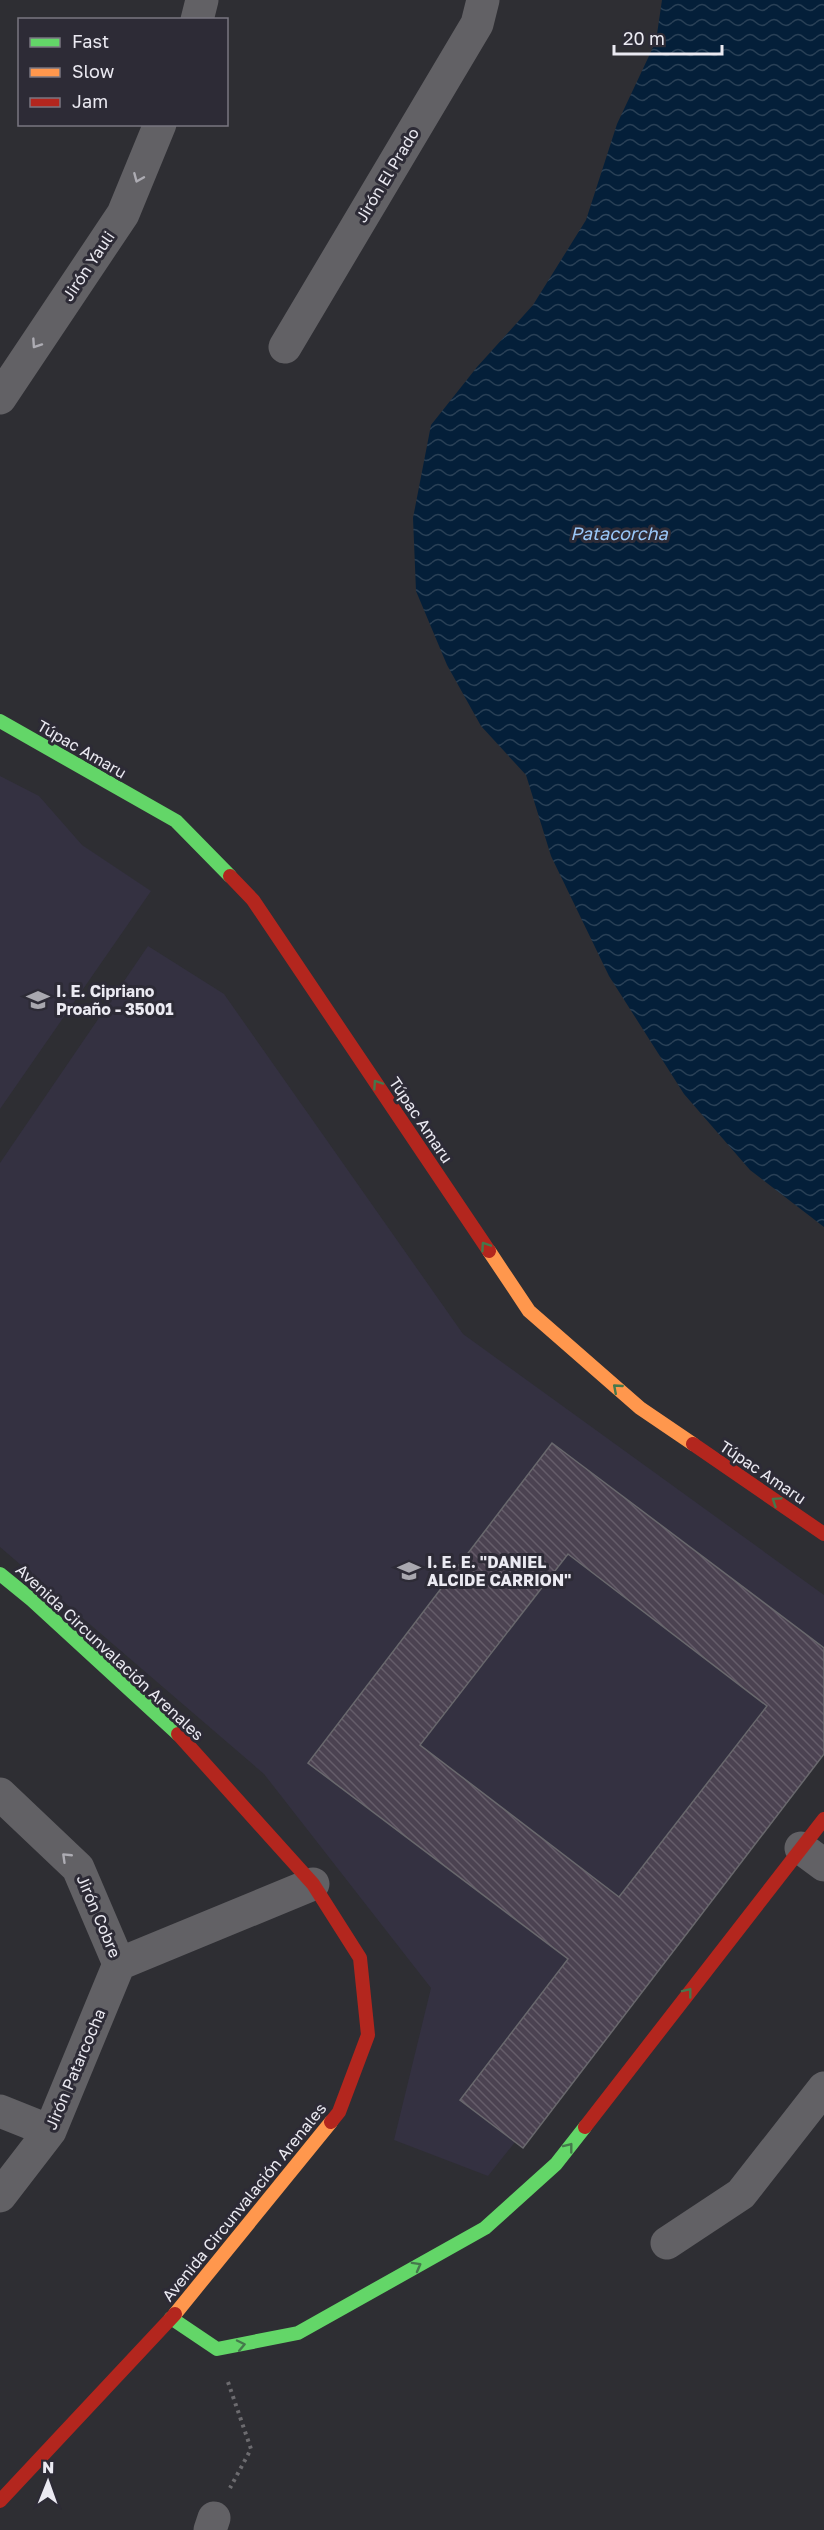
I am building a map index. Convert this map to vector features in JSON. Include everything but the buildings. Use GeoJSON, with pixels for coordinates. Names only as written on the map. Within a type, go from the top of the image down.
{"type":"FeatureCollection","features":[{"type":"Feature","properties":{"kind":"street"},"geometry":{"type":"LineString","coordinates":[[198,18],[202,0]]}},
{"type":"Feature","properties":{"kind":"street","name":"Jirón El Prado"},"geometry":{"type":"LineString","coordinates":[[285,346],[477,24],[483,0]]}},
{"type":"Feature","properties":{"kind":"street","name":"Jirón Yauli"},"geometry":{"type":"LineString","coordinates":[[1,389],[123,214],[159,126]]}},
{"type":"Feature","properties":{"kind":"street","name":"Túpac Amaru"},"geometry":{"type":"LineString","coordinates":[[0,721],[176,821],[253,900],[529,1311],[640,1408],[824,1534]]}},
{"type":"Feature","properties":{"kind":"street","name":"Avenida Circunvalación Arenales"},"geometry":{"type":"LineString","coordinates":[[0,1574],[33,1600],[172,1727],[313,1884],[360,1958],[368,2035],[339,2112],[171,2318],[0,2500]]}},
{"type":"Feature","properties":{"kind":"street","name":"Jirón Cobre"},"geometry":{"type":"LineString","coordinates":[[0,1794],[78,1868],[119,1964]]}},
{"type":"Feature","properties":{"kind":"street"},"geometry":{"type":"LineString","coordinates":[[171,2318],[217,2349],[298,2333],[485,2228],[556,2164],[813,1857],[824,1819]]}},
{"type":"Feature","properties":{"kind":"street"},"geometry":{"type":"LineString","coordinates":[[119,1964],[313,1884]]}},
{"type":"Feature","properties":{"kind":"street","name":"Jirón Patarcocha"},"geometry":{"type":"LineString","coordinates":[[0,2196],[50,2132],[119,1964]]}},
{"type":"Feature","properties":{"kind":"street"},"geometry":{"type":"LineString","coordinates":[[667,2243],[741,2194],[824,2088]]}},
{"type":"Feature","properties":{"kind":"street"},"geometry":{"type":"LineString","coordinates":[[0,2111],[50,2132]]}},
{"type":"Feature","properties":{"kind":"path"},"geometry":{"type":"LineString","coordinates":[[212,2524],[251,2448],[217,2349]]}},
{"type":"Feature","properties":{"kind":"shaded area","name":"I. E. Cipriano Proaño - 35001"},"geometry":{"type":"Polygon","coordinates":[[[0,776],[39,796],[82,845],[151,891],[0,1109],[0,776]]]}},
{"type":"Feature","properties":{"kind":"shaded area","name":"I. E. E. \"DANIEL ALCIDE CARRION\""},"geometry":{"type":"Polygon","coordinates":[[[148,946],[224,994],[463,1334],[824,1595],[824,1754],[488,2176],[394,2140],[431,1988],[264,1774],[0,1547],[0,1163],[148,946]]]}},
{"type":"Feature","properties":{"kind":"water","name":"Patacorcha"},"geometry":{"type":"Polygon","coordinates":[[[662,0],[824,0],[824,1227],[750,1170],[684,1094],[609,976],[551,856],[526,775],[481,726],[447,665],[416,591],[413,518],[431,425],[477,367],[533,305],[586,220],[617,124],[656,41],[662,0]]]}},
{"type":"Feature","properties":{"kind":"traffic: fast"},"geometry":{"type":"LineString","coordinates":[[0,721],[176,821],[230,876]]}},
{"type":"Feature","properties":{"kind":"traffic: fast"},"geometry":{"type":"LineString","coordinates":[[0,1574],[32,1600],[178,1734]]}},
{"type":"Feature","properties":{"kind":"traffic: fast"},"geometry":{"type":"LineString","coordinates":[[171,2318],[217,2349],[298,2333],[485,2228],[556,2164],[585,2127]]}},
{"type":"Feature","properties":{"kind":"traffic: slow"},"geometry":{"type":"LineString","coordinates":[[489,1251],[529,1311],[640,1408],[693,1444]]}},
{"type":"Feature","properties":{"kind":"traffic: slow"},"geometry":{"type":"LineString","coordinates":[[175,2314],[331,2122]]}},
{"type":"Feature","properties":{"kind":"traffic: jam"},"geometry":{"type":"LineString","coordinates":[[230,876],[253,900],[489,1251]]}},
{"type":"Feature","properties":{"kind":"traffic: jam"},"geometry":{"type":"LineString","coordinates":[[693,1444],[824,1534]]}},
{"type":"Feature","properties":{"kind":"traffic: jam"},"geometry":{"type":"LineString","coordinates":[[178,1734],[313,1884],[360,1958],[368,2035],[339,2112],[331,2122]]}},
{"type":"Feature","properties":{"kind":"traffic: jam"},"geometry":{"type":"LineString","coordinates":[[585,2127],[824,1819]]}},
{"type":"Feature","properties":{"kind":"traffic: jam"},"geometry":{"type":"LineString","coordinates":[[0,2501],[175,2314]]}},
{"type":"Feature","properties":{"kind":"place","name":"I. E. Cipriano Proaño - 35001"},"geometry":{"type":"Point","coordinates":[38,1000]}},
{"type":"Feature","properties":{"kind":"place","name":"I. E. E. \"DANIEL ALCIDE CARRION\""},"geometry":{"type":"Point","coordinates":[409,1571]}}]}
